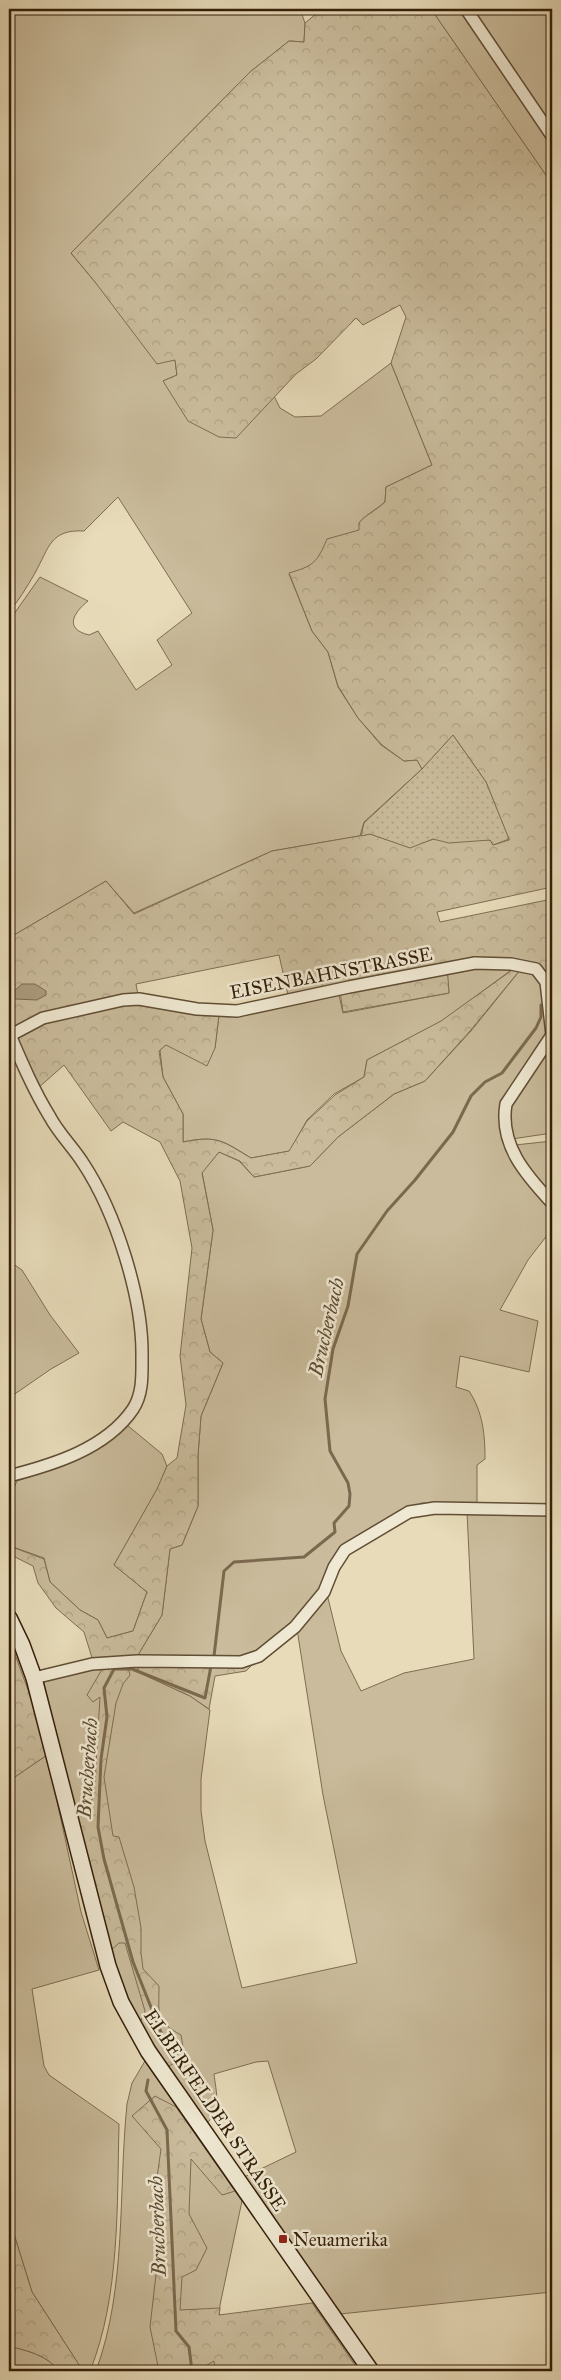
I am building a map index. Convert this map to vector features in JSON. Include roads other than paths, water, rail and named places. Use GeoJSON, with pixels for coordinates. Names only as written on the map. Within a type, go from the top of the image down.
{"type":"FeatureCollection","features":[{"type":"Feature","properties":{"kind":"main road","name":"ELBERFELDER STRASSE"},"geometry":{"type":"LineString","coordinates":[[9,1618],[22,1645],[34,1678],[102,1945],[121,2002],[148,2051],[371,2371]]}},
{"type":"Feature","properties":{"kind":"street"},"geometry":{"type":"LineString","coordinates":[[466,9],[552,136]]}},
{"type":"Feature","properties":{"kind":"street","name":"EISENBAHNSTRASSE"},"geometry":{"type":"LineString","coordinates":[[9,1036],[42,1018],[123,1000],[139,999],[219,1012],[237,1011],[428,971],[475,963],[497,962],[536,970],[546,982],[552,1035]]}},
{"type":"Feature","properties":{"kind":"street"},"geometry":{"type":"LineString","coordinates":[[552,1035],[506,1104],[504,1117],[504,1129],[513,1152],[527,1174],[552,1202]]}},
{"type":"Feature","properties":{"kind":"street"},"geometry":{"type":"LineString","coordinates":[[9,1036],[50,1118],[84,1164],[108,1212],[127,1264],[142,1332],[142,1387],[133,1408],[119,1424],[91,1446],[65,1460],[9,1476]]}},
{"type":"Feature","properties":{"kind":"street"},"geometry":{"type":"LineString","coordinates":[[34,1678],[92,1664],[137,1661],[242,1662],[259,1656],[295,1628],[324,1592],[334,1567],[345,1550],[409,1512],[435,1508],[552,1510]]}},
{"type":"Feature","properties":{"kind":"waterway","name":"Brucherbach"},"geometry":{"type":"LineString","coordinates":[[214,1656],[224,1571],[234,1562],[304,1557],[335,1532],[334,1523],[349,1506],[350,1494],[348,1483],[330,1451],[325,1399],[333,1349],[348,1306],[357,1254],[387,1211],[415,1180],[453,1132],[471,1096],[485,1082],[502,1073],[536,1028],[541,1017],[541,1005]]}},
{"type":"Feature","properties":{"kind":"waterway","name":"Brucherbach"},"geometry":{"type":"LineString","coordinates":[[168,2050],[133,1962],[104,1859],[98,1827],[101,1759],[107,1717],[104,1688],[114,1669],[132,1669],[205,1698],[211,1666]]}},
{"type":"Feature","properties":{"kind":"waterway","name":"Brucherbach"},"geometry":{"type":"LineString","coordinates":[[148,2080],[146,2091],[167,2130],[176,2331],[189,2347],[192,2371]]}},
{"type":"Feature","properties":{"kind":"place","name":"Neuamerika"},"geometry":{"type":"Point","coordinates":[283,2239]}}]}
